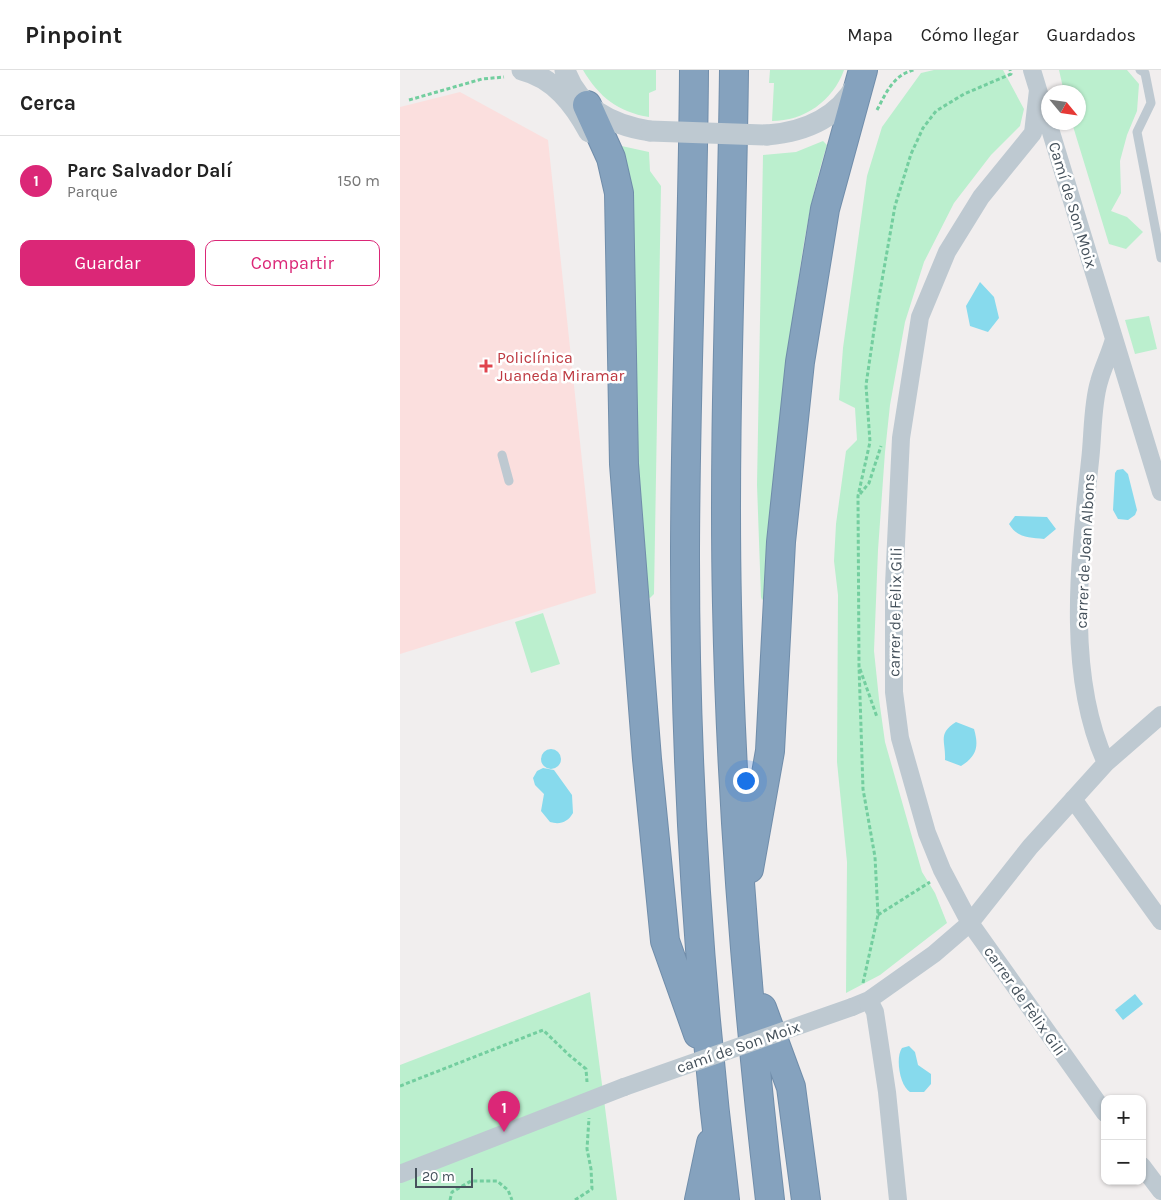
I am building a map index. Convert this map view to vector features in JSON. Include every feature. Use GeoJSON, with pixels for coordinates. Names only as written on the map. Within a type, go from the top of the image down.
{"type":"FeatureCollection","features":[{"type":"Feature","properties":{"kind":"highway"},"geometry":{"type":"LineString","coordinates":[[694,70],[686,455],[686,610],[692,802],[704,992],[725,1200]]}},
{"type":"Feature","properties":{"kind":"highway"},"geometry":{"type":"LineString","coordinates":[[734,70],[727,384],[727,604],[745,960],[770,1200]]}},
{"type":"Feature","properties":{"kind":"highway"},"geometry":{"type":"LineString","coordinates":[[742,914],[770,751],[781,542],[798,379],[825,209],[861,79]]}},
{"type":"Feature","properties":{"kind":"highway"},"geometry":{"type":"LineString","coordinates":[[587,105],[616,174],[620,208],[620,351],[624,464],[631,562],[666,941],[712,1075]]}},
{"type":"Feature","properties":{"kind":"highway"},"geometry":{"type":"LineString","coordinates":[[745,960],[791,1087],[806,1200]]}},
{"type":"Feature","properties":{"kind":"highway"},"geometry":{"type":"LineString","coordinates":[[699,1200],[716,1118]]}},
{"type":"Feature","properties":{"kind":"street","name":"Camí de Son Moix"},"geometry":{"type":"LineString","coordinates":[[1032,70],[1114,339]]}},
{"type":"Feature","properties":{"kind":"street"},"geometry":{"type":"LineString","coordinates":[[564,72],[587,105],[613,122],[628,127],[650,131],[767,135],[802,130],[829,116],[861,79]]}},
{"type":"Feature","properties":{"kind":"street"},"geometry":{"type":"LineString","coordinates":[[515,74],[548,82],[568,100],[590,134],[602,165],[610,210],[611,302],[620,351]]}},
{"type":"Feature","properties":{"kind":"street","name":"carrer de Fèlix Gili"},"geometry":{"type":"LineString","coordinates":[[1038,90],[1033,133],[981,197],[947,252],[920,317],[903,427],[894,585],[894,692],[899,731],[927,833],[942,870],[970,923],[1101,1107]]}},
{"type":"Feature","properties":{"kind":"street"},"geometry":{"type":"LineString","coordinates":[[1114,339],[1161,492]]}},
{"type":"Feature","properties":{"kind":"street","name":"carrer de Joan Albons"},"geometry":{"type":"LineString","coordinates":[[1106,763],[1094,737],[1088,712],[1080,654],[1080,607],[1087,487],[1098,383],[1114,339]]}},
{"type":"Feature","properties":{"kind":"street","name":"camí de Son Moix"},"geometry":{"type":"LineString","coordinates":[[400,1174],[624,1087],[868,1000],[934,954],[970,923],[1030,847],[1106,763],[1161,715]]}},
{"type":"Feature","properties":{"kind":"street"},"geometry":{"type":"LineString","coordinates":[[1073,799],[1161,921]]}},
{"type":"Feature","properties":{"kind":"street"},"geometry":{"type":"LineString","coordinates":[[868,1000],[875,1012],[886,1083],[898,1200]]}},
{"type":"Feature","properties":{"kind":"street"},"geometry":{"type":"LineString","coordinates":[[1146,1171],[1161,1190]]}},
{"type":"Feature","properties":{"kind":"lane"},"geometry":{"type":"LineString","coordinates":[[1142,72],[1151,103],[1136,132],[1161,258]]}},
{"type":"Feature","properties":{"kind":"lane"},"geometry":{"type":"LineString","coordinates":[[502,455],[509,481]]}},
{"type":"Feature","properties":{"kind":"path"},"geometry":{"type":"LineString","coordinates":[[409,100],[482,79],[515,74]]}},
{"type":"Feature","properties":{"kind":"path"},"geometry":{"type":"LineString","coordinates":[[858,496],[869,483],[889,423],[903,427]]}},
{"type":"Feature","properties":{"kind":"path"},"geometry":{"type":"LineString","coordinates":[[858,666],[876,714],[879,729],[891,734],[899,731]]}},
{"type":"Feature","properties":{"kind":"path"},"geometry":{"type":"LineString","coordinates":[[878,915],[933,881]]}},
{"type":"Feature","properties":{"kind":"path"},"geometry":{"type":"LineString","coordinates":[[400,1086],[543,1030],[569,1056],[586,1069],[590,1124],[587,1149],[592,1189],[575,1200]]}},
{"type":"Feature","properties":{"kind":"path"},"geometry":{"type":"LineString","coordinates":[[450,1200],[452,1192],[471,1181],[497,1180],[508,1190],[512,1200]]}},
{"type":"Feature","properties":{"kind":"shaded area","name":"Policlínica Juaneda Miramar"},"geometry":{"type":"Polygon","coordinates":[[[460,92],[548,140],[596,593],[400,654],[400,107],[460,92]]]}},
{"type":"Feature","properties":{"kind":"green space"},"geometry":{"type":"Polygon","coordinates":[[[583,70],[656,70],[656,90],[649,93],[649,117],[638,115],[610,102],[589,80],[583,70]]]}},
{"type":"Feature","properties":{"kind":"green space"},"geometry":{"type":"Polygon","coordinates":[[[770,70],[844,70],[833,91],[816,107],[795,117],[772,121],[774,83],[769,83],[770,70]]]}},
{"type":"Feature","properties":{"kind":"green space"},"geometry":{"type":"Polygon","coordinates":[[[934,70],[1003,70],[1024,109],[1020,126],[991,155],[954,203],[924,262],[905,322],[890,405],[885,452],[878,550],[874,651],[879,699],[885,742],[922,872],[935,893],[947,923],[880,975],[846,993],[847,862],[837,762],[838,595],[834,561],[836,524],[846,451],[857,440],[855,408],[839,400],[843,348],[867,176],[882,127],[921,73],[934,70]]]}},
{"type":"Feature","properties":{"kind":"green space"},"geometry":{"type":"Polygon","coordinates":[[[1059,70],[1127,70],[1139,84],[1137,111],[1127,135],[1120,161],[1121,193],[1111,211],[1127,217],[1143,232],[1126,249],[1109,244],[1074,130],[1086,130],[1086,85],[1062,85],[1059,70]]]}},
{"type":"Feature","properties":{"kind":"green space"},"geometry":{"type":"Polygon","coordinates":[[[823,141],[827,145],[815,187],[806,230],[788,352],[776,458],[764,598],[762,600],[757,485],[763,155],[796,152],[823,141]]]}},
{"type":"Feature","properties":{"kind":"green space"},"geometry":{"type":"Polygon","coordinates":[[[617,145],[649,152],[650,171],[661,186],[654,594],[650,598],[645,595],[617,145]]]}},
{"type":"Feature","properties":{"kind":"green space"},"geometry":{"type":"Polygon","coordinates":[[[1149,316],[1157,349],[1135,354],[1125,320],[1149,316]]]}},
{"type":"Feature","properties":{"kind":"green space"},"geometry":{"type":"Polygon","coordinates":[[[543,613],[560,664],[531,673],[515,622],[543,613]]]}},
{"type":"Feature","properties":{"kind":"green space"},"geometry":{"type":"Polygon","coordinates":[[[590,992],[617,1200],[400,1200],[400,1065],[590,992]]]}},
{"type":"Feature","properties":{"kind":"water"},"geometry":{"type":"Polygon","coordinates":[[[980,282],[994,297],[999,318],[988,332],[970,326],[966,306],[980,282]]]}},
{"type":"Feature","properties":{"kind":"water"},"geometry":{"type":"Polygon","coordinates":[[[1123,469],[1128,474],[1137,510],[1135,515],[1128,520],[1118,519],[1113,510],[1115,473],[1117,470],[1123,469]]]}},
{"type":"Feature","properties":{"kind":"water"},"geometry":{"type":"Polygon","coordinates":[[[1015,516],[1047,517],[1056,529],[1044,539],[1024,536],[1012,529],[1009,524],[1015,516]]]}},
{"type":"Feature","properties":{"kind":"water"},"geometry":{"type":"Polygon","coordinates":[[[956,722],[974,729],[976,741],[973,754],[961,766],[945,760],[944,734],[956,722]]]}},
{"type":"Feature","properties":{"kind":"water"},"geometry":{"type":"Polygon","coordinates":[[[551,749],[558,752],[561,759],[558,766],[551,769],[544,766],[541,759],[544,752],[551,749]]]}},
{"type":"Feature","properties":{"kind":"water"},"geometry":{"type":"Polygon","coordinates":[[[543,768],[554,770],[572,795],[573,813],[569,819],[563,822],[550,822],[541,811],[544,794],[535,785],[533,778],[537,771],[543,768]]]}},
{"type":"Feature","properties":{"kind":"water"},"geometry":{"type":"Polygon","coordinates":[[[1135,994],[1143,1004],[1123,1020],[1115,1010],[1135,994]]]}},
{"type":"Feature","properties":{"kind":"water"},"geometry":{"type":"Polygon","coordinates":[[[909,1046],[915,1052],[918,1065],[931,1074],[931,1084],[924,1092],[910,1092],[906,1089],[901,1078],[900,1053],[902,1048],[909,1046]]]}},
{"type":"Feature","properties":{"kind":"place","name":"Policlínica Juaneda Miramar"},"geometry":{"type":"Point","coordinates":[486,366]}},
{"type":"Feature","properties":{"kind":"place","name":"Parc Salvador Dalí"},"geometry":{"type":"Point","coordinates":[504,1132]}}]}
